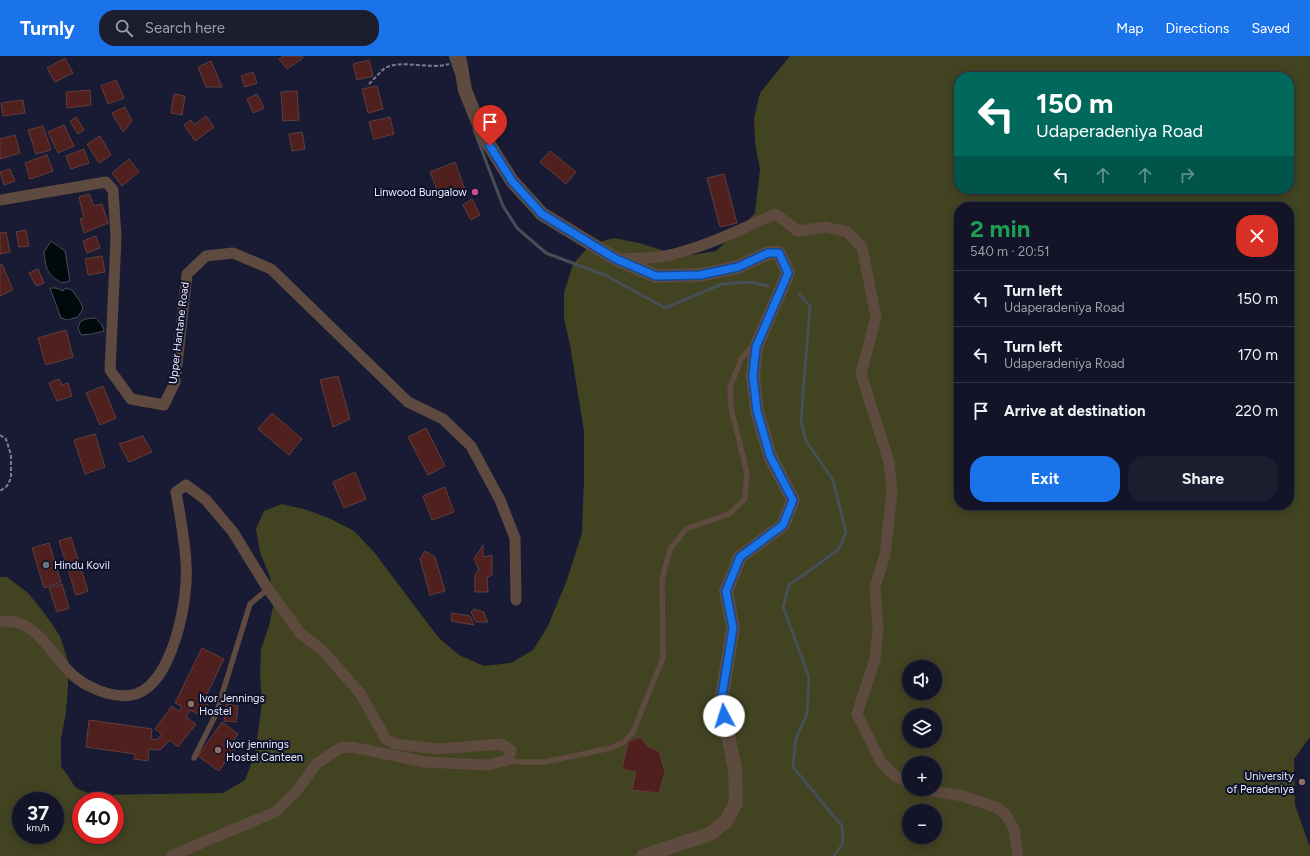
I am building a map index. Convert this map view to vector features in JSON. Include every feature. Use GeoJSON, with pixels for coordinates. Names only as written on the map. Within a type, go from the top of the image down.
{"type":"FeatureCollection","features":[{"type":"Feature","properties":{"kind":"street"},"geometry":{"type":"LineString","coordinates":[[459,58],[465,90],[484,134],[512,181],[542,214],[616,259],[656,276],[700,275],[738,267],[768,253],[779,253],[788,273],[756,347],[753,376],[757,411],[770,456],[793,500],[783,525],[740,557],[726,591],[733,628],[721,702],[735,769],[736,803],[726,821],[710,834],[643,856]]}},
{"type":"Feature","properties":{"kind":"street","name":"Upper Hantane Road"},"geometry":{"type":"LineString","coordinates":[[0,200],[106,182],[113,190],[116,238],[110,370],[131,400],[164,405],[175,382],[187,274],[206,256],[233,254],[271,269],[408,402],[443,419],[472,446],[500,500],[515,538],[516,600]]}},
{"type":"Feature","properties":{"kind":"street"},"geometry":{"type":"LineString","coordinates":[[616,259],[642,258],[674,254],[725,237],[775,214],[798,231],[826,227],[847,232],[862,247],[876,317],[862,374],[889,462],[892,492],[885,555],[875,587],[878,629],[875,659],[857,714],[881,762],[896,777],[902,780]]}},
{"type":"Feature","properties":{"kind":"street"},"geometry":{"type":"LineString","coordinates":[[0,621],[17,622],[32,630],[73,675],[86,685],[113,696],[136,694],[146,689],[163,669],[177,635],[185,596],[187,565],[176,492],[186,485],[206,500],[233,532],[268,589],[300,633],[322,650],[360,693],[386,739],[396,744],[437,749],[502,744],[511,750],[508,760],[488,765],[424,762],[352,747],[340,748],[316,764],[296,792],[275,812],[171,856]]}},
{"type":"Feature","properties":{"kind":"street"},"geometry":{"type":"LineString","coordinates":[[942,792],[963,796],[998,808],[1006,815],[1014,829],[1018,856]]}},
{"type":"Feature","properties":{"kind":"lane"},"geometry":{"type":"LineString","coordinates":[[508,760],[518,762],[545,762],[611,748],[624,742],[633,732],[664,658],[662,580],[670,548],[686,529],[729,514],[745,500],[747,473],[731,408],[730,388],[741,359],[762,333]]}},
{"type":"Feature","properties":{"kind":"lane"},"geometry":{"type":"LineString","coordinates":[[194,758],[216,714],[250,604],[268,589]]}},
{"type":"Feature","properties":{"kind":"path"},"geometry":{"type":"LineString","coordinates":[[369,84],[385,68],[400,65],[444,66]]}},
{"type":"Feature","properties":{"kind":"path"},"geometry":{"type":"LineString","coordinates":[[0,435],[6,440],[11,455],[11,478],[6,486],[0,491]]}},
{"type":"Feature","properties":{"kind":"green space"},"geometry":{"type":"Polygon","coordinates":[[[790,56],[1310,56],[1310,737],[1294,759],[1295,805],[1310,847],[1310,856],[0,856],[0,577],[7,577],[28,593],[45,614],[60,636],[68,661],[66,713],[61,739],[61,766],[76,788],[86,792],[72,792],[72,844],[124,844],[124,795],[223,793],[245,780],[255,754],[262,703],[260,677],[261,649],[269,626],[274,602],[270,577],[260,552],[256,529],[264,511],[282,504],[307,510],[331,519],[354,531],[374,552],[438,637],[459,655],[484,666],[511,663],[533,650],[547,628],[567,580],[582,533],[584,431],[570,345],[564,319],[564,293],[573,264],[590,245],[614,238],[639,243],[665,251],[691,255],[716,251],[755,213],[760,169],[755,143],[754,118],[760,93],[790,56]]]}},
{"type":"Feature","properties":{"kind":"shaded area"},"geometry":{"type":"Polygon","coordinates":[[[51,241],[65,251],[70,281],[62,283],[53,277],[48,270],[44,252],[51,241]]]}},
{"type":"Feature","properties":{"kind":"shaded area"},"geometry":{"type":"Polygon","coordinates":[[[50,288],[56,288],[63,291],[65,288],[72,290],[81,303],[83,309],[78,317],[67,320],[61,318],[50,288]]]}},
{"type":"Feature","properties":{"kind":"shaded area"},"geometry":{"type":"Polygon","coordinates":[[[95,318],[102,325],[104,331],[81,335],[78,328],[80,322],[85,319],[95,318]]]}},
{"type":"Feature","properties":{"kind":"building"},"geometry":{"type":"Polygon","coordinates":[[[284,56],[302,56],[303,58],[287,69],[279,59],[284,56]]]}},
{"type":"Feature","properties":{"kind":"building"},"geometry":{"type":"Polygon","coordinates":[[[65,58],[73,73],[55,82],[47,68],[65,58]]]}},
{"type":"Feature","properties":{"kind":"building"},"geometry":{"type":"Polygon","coordinates":[[[369,60],[373,76],[357,80],[353,64],[369,60]]]}},
{"type":"Feature","properties":{"kind":"building"},"geometry":{"type":"Polygon","coordinates":[[[211,61],[222,87],[206,87],[198,67],[211,61]]]}},
{"type":"Feature","properties":{"kind":"building"},"geometry":{"type":"Polygon","coordinates":[[[253,72],[257,83],[245,87],[241,76],[253,72]]]}},
{"type":"Feature","properties":{"kind":"building"},"geometry":{"type":"Polygon","coordinates":[[[116,80],[124,98],[108,104],[101,86],[116,80]]]}},
{"type":"Feature","properties":{"kind":"building"},"geometry":{"type":"Polygon","coordinates":[[[377,86],[383,109],[368,113],[362,89],[377,86]]]}},
{"type":"Feature","properties":{"kind":"building"},"geometry":{"type":"Polygon","coordinates":[[[90,90],[91,105],[67,108],[66,92],[90,90]]]}},
{"type":"Feature","properties":{"kind":"building"},"geometry":{"type":"Polygon","coordinates":[[[297,91],[299,120],[283,121],[281,92],[297,91]]]}},
{"type":"Feature","properties":{"kind":"building"},"geometry":{"type":"Polygon","coordinates":[[[174,94],[185,96],[182,115],[171,113],[174,94]]]}},
{"type":"Feature","properties":{"kind":"building"},"geometry":{"type":"Polygon","coordinates":[[[257,94],[264,108],[253,113],[247,99],[257,94]]]}},
{"type":"Feature","properties":{"kind":"building"},"geometry":{"type":"Polygon","coordinates":[[[23,100],[25,113],[3,116],[1,103],[23,100]]]}},
{"type":"Feature","properties":{"kind":"building"},"geometry":{"type":"Polygon","coordinates":[[[125,107],[132,121],[123,132],[112,113],[125,107]]]}},
{"type":"Feature","properties":{"kind":"building"},"geometry":{"type":"Polygon","coordinates":[[[206,116],[214,127],[195,141],[184,125],[191,120],[194,125],[206,116]]]}},
{"type":"Feature","properties":{"kind":"building"},"geometry":{"type":"Polygon","coordinates":[[[76,117],[84,130],[78,134],[70,121],[76,117]]]}},
{"type":"Feature","properties":{"kind":"building"},"geometry":{"type":"Polygon","coordinates":[[[390,117],[394,134],[374,139],[369,122],[390,117]]]}},
{"type":"Feature","properties":{"kind":"building"},"geometry":{"type":"Polygon","coordinates":[[[64,125],[74,146],[58,153],[48,132],[64,125]]]}},
{"type":"Feature","properties":{"kind":"building"},"geometry":{"type":"Polygon","coordinates":[[[43,126],[51,150],[36,154],[28,130],[43,126]]]}},
{"type":"Feature","properties":{"kind":"building"},"geometry":{"type":"Polygon","coordinates":[[[302,132],[305,149],[292,151],[289,134],[302,132]]]}},
{"type":"Feature","properties":{"kind":"building"},"geometry":{"type":"Polygon","coordinates":[[[15,135],[20,153],[0,159],[0,139],[15,135]]]}},
{"type":"Feature","properties":{"kind":"building"},"geometry":{"type":"Polygon","coordinates":[[[100,136],[111,155],[99,163],[87,144],[100,136]]]}},
{"type":"Feature","properties":{"kind":"building"},"geometry":{"type":"Polygon","coordinates":[[[84,149],[89,163],[71,169],[66,156],[84,149]]]}},
{"type":"Feature","properties":{"kind":"building"},"geometry":{"type":"Polygon","coordinates":[[[550,151],[576,172],[566,184],[540,162],[550,151]]]}},
{"type":"Feature","properties":{"kind":"building"},"geometry":{"type":"Polygon","coordinates":[[[47,155],[53,171],[30,179],[25,163],[47,155]]]}},
{"type":"Feature","properties":{"kind":"building"},"geometry":{"type":"Polygon","coordinates":[[[129,159],[139,172],[122,186],[112,173],[129,159]]]}},
{"type":"Feature","properties":{"kind":"building"},"geometry":{"type":"Polygon","coordinates":[[[455,162],[465,190],[441,199],[430,172],[455,162]]]}},
{"type":"Feature","properties":{"kind":"building"},"geometry":{"type":"Polygon","coordinates":[[[10,169],[15,181],[4,185],[0,172],[10,169]]]}},
{"type":"Feature","properties":{"kind":"building"},"geometry":{"type":"Polygon","coordinates":[[[724,174],[737,223],[720,227],[707,178],[724,174]]]}},
{"type":"Feature","properties":{"kind":"building"},"geometry":{"type":"Polygon","coordinates":[[[89,194],[94,206],[102,204],[108,223],[84,233],[80,219],[84,218],[79,197],[89,194]]]}},
{"type":"Feature","properties":{"kind":"building"},"geometry":{"type":"Polygon","coordinates":[[[472,199],[480,215],[471,220],[463,205],[472,199]]]}},
{"type":"Feature","properties":{"kind":"building"},"geometry":{"type":"Polygon","coordinates":[[[26,230],[29,246],[19,247],[16,232],[26,230]]]}},
{"type":"Feature","properties":{"kind":"building"},"geometry":{"type":"Polygon","coordinates":[[[6,232],[10,252],[0,254],[0,233],[6,232]]]}},
{"type":"Feature","properties":{"kind":"building"},"geometry":{"type":"Polygon","coordinates":[[[96,236],[100,248],[87,253],[83,241],[96,236]]]}},
{"type":"Feature","properties":{"kind":"building"},"geometry":{"type":"Polygon","coordinates":[[[102,256],[105,272],[88,275],[85,259],[102,256]]]}},
{"type":"Feature","properties":{"kind":"building"},"geometry":{"type":"Polygon","coordinates":[[[2,264],[13,290],[0,296],[0,265],[2,264]]]}},
{"type":"Feature","properties":{"kind":"building"},"geometry":{"type":"Polygon","coordinates":[[[38,269],[44,283],[36,286],[29,273],[38,269]]]}},
{"type":"Feature","properties":{"kind":"building"},"geometry":{"type":"Polygon","coordinates":[[[66,330],[73,357],[46,365],[38,338],[66,330]]]}},
{"type":"Feature","properties":{"kind":"building"},"geometry":{"type":"Polygon","coordinates":[[[338,376],[350,419],[333,427],[320,380],[338,376]]]}},
{"type":"Feature","properties":{"kind":"building"},"geometry":{"type":"Polygon","coordinates":[[[59,379],[62,385],[68,383],[72,396],[57,401],[49,383],[59,379]]]}},
{"type":"Feature","properties":{"kind":"building"},"geometry":{"type":"Polygon","coordinates":[[[103,386],[116,418],[100,425],[86,393],[103,386]]]}},
{"type":"Feature","properties":{"kind":"building"},"geometry":{"type":"Polygon","coordinates":[[[272,413],[302,439],[289,455],[258,429],[272,413]]]}},
{"type":"Feature","properties":{"kind":"building"},"geometry":{"type":"Polygon","coordinates":[[[426,428],[445,466],[428,475],[408,437],[426,428]]]}},
{"type":"Feature","properties":{"kind":"building"},"geometry":{"type":"Polygon","coordinates":[[[95,434],[105,467],[85,474],[74,440],[95,434]]]}},
{"type":"Feature","properties":{"kind":"building"},"geometry":{"type":"Polygon","coordinates":[[[143,436],[152,452],[129,462],[119,444],[143,436]]]}},
{"type":"Feature","properties":{"kind":"building"},"geometry":{"type":"Polygon","coordinates":[[[355,472],[366,499],[344,508],[333,482],[355,472]]]}},
{"type":"Feature","properties":{"kind":"building"},"geometry":{"type":"Polygon","coordinates":[[[445,487],[454,512],[432,520],[423,496],[445,487]]]}},
{"type":"Feature","properties":{"kind":"building","name":"Hindu Kovil"},"geometry":{"type":"Polygon","coordinates":[[[71,537],[88,591],[76,595],[59,541],[71,537]]]}},
{"type":"Feature","properties":{"kind":"building","name":"Hindu Kovil"},"geometry":{"type":"Polygon","coordinates":[[[49,543],[61,582],[44,588],[32,548],[49,543]]]}},
{"type":"Feature","properties":{"kind":"building"},"geometry":{"type":"Polygon","coordinates":[[[483,545],[483,557],[492,555],[492,575],[487,577],[488,592],[475,592],[475,575],[479,570],[474,559],[483,545]]]}},
{"type":"Feature","properties":{"kind":"building"},"geometry":{"type":"Polygon","coordinates":[[[425,551],[435,557],[445,591],[430,595],[420,559],[425,551]]]}},
{"type":"Feature","properties":{"kind":"building","name":"Hindu Kovil"},"geometry":{"type":"Polygon","coordinates":[[[62,584],[69,608],[57,612],[49,588],[62,584]]]}},
{"type":"Feature","properties":{"kind":"building"},"geometry":{"type":"Polygon","coordinates":[[[474,609],[484,612],[488,622],[476,622],[471,612],[474,609]]]}},
{"type":"Feature","properties":{"kind":"building"},"geometry":{"type":"Polygon","coordinates":[[[452,613],[470,616],[474,625],[451,621],[452,613]]]}},
{"type":"Feature","properties":{"kind":"building","name":"Ivor Jennings Hostel"},"geometry":{"type":"Polygon","coordinates":[[[202,648],[224,659],[203,702],[208,705],[202,716],[190,710],[186,717],[196,724],[178,747],[170,740],[160,750],[149,749],[148,761],[134,759],[135,754],[86,747],[89,720],[152,729],[151,739],[157,740],[162,734],[155,729],[172,706],[179,712],[182,706],[175,703],[202,648]]]}},
{"type":"Feature","properties":{"kind":"building","name":"Ivor jennings Hostel Canteen"},"geometry":{"type":"Polygon","coordinates":[[[226,704],[238,706],[236,722],[224,721],[226,704]]]}},
{"type":"Feature","properties":{"kind":"building","name":"Ivor jennings Hostel Canteen"},"geometry":{"type":"Polygon","coordinates":[[[222,722],[238,734],[233,741],[238,744],[219,771],[198,756],[222,722]]]}},
{"type":"Feature","properties":{"kind":"building"},"geometry":{"type":"Polygon","coordinates":[[[640,737],[649,747],[659,751],[665,772],[659,793],[632,790],[636,772],[622,769],[628,742],[640,737]]]}},
{"type":"Feature","properties":{"kind":"waterway"},"geometry":{"type":"LineString","coordinates":[[450,56],[456,73]]}},
{"type":"Feature","properties":{"kind":"waterway"},"geometry":{"type":"LineString","coordinates":[[474,130],[503,206],[517,228],[546,253],[607,276],[665,308],[722,284],[750,282],[768,286]]}},
{"type":"Feature","properties":{"kind":"waterway"},"geometry":{"type":"LineString","coordinates":[[799,294],[810,306],[801,421],[806,441],[833,480],[846,533],[838,550],[789,585],[783,607],[809,677],[807,714],[796,738],[793,767],[842,826],[843,843],[834,856]]}},
{"type":"Feature","properties":{"kind":"place","name":"Linwood Bungalow"},"geometry":{"type":"Point","coordinates":[475,192]}},
{"type":"Feature","properties":{"kind":"place","name":"Hindu Kovil"},"geometry":{"type":"Point","coordinates":[46,565]}},
{"type":"Feature","properties":{"kind":"place","name":"Ivor Jennings Hostel"},"geometry":{"type":"Point","coordinates":[191,704]}},
{"type":"Feature","properties":{"kind":"place","name":"Ivor jennings Hostel Canteen"},"geometry":{"type":"Point","coordinates":[218,750]}},
{"type":"Feature","properties":{"kind":"place","name":"University of Peradeniya"},"geometry":{"type":"Point","coordinates":[1302,782]}},
{"type":"Feature","properties":{"kind":"route"},"geometry":{"type":"LineString","coordinates":[[490,146],[512,181],[542,214],[616,259],[656,276],[700,275],[738,267],[768,253],[779,253],[788,273],[756,347],[753,376],[757,411],[770,456],[793,500],[783,525],[740,557],[726,591],[733,628],[721,702],[724,716]]}}]}
